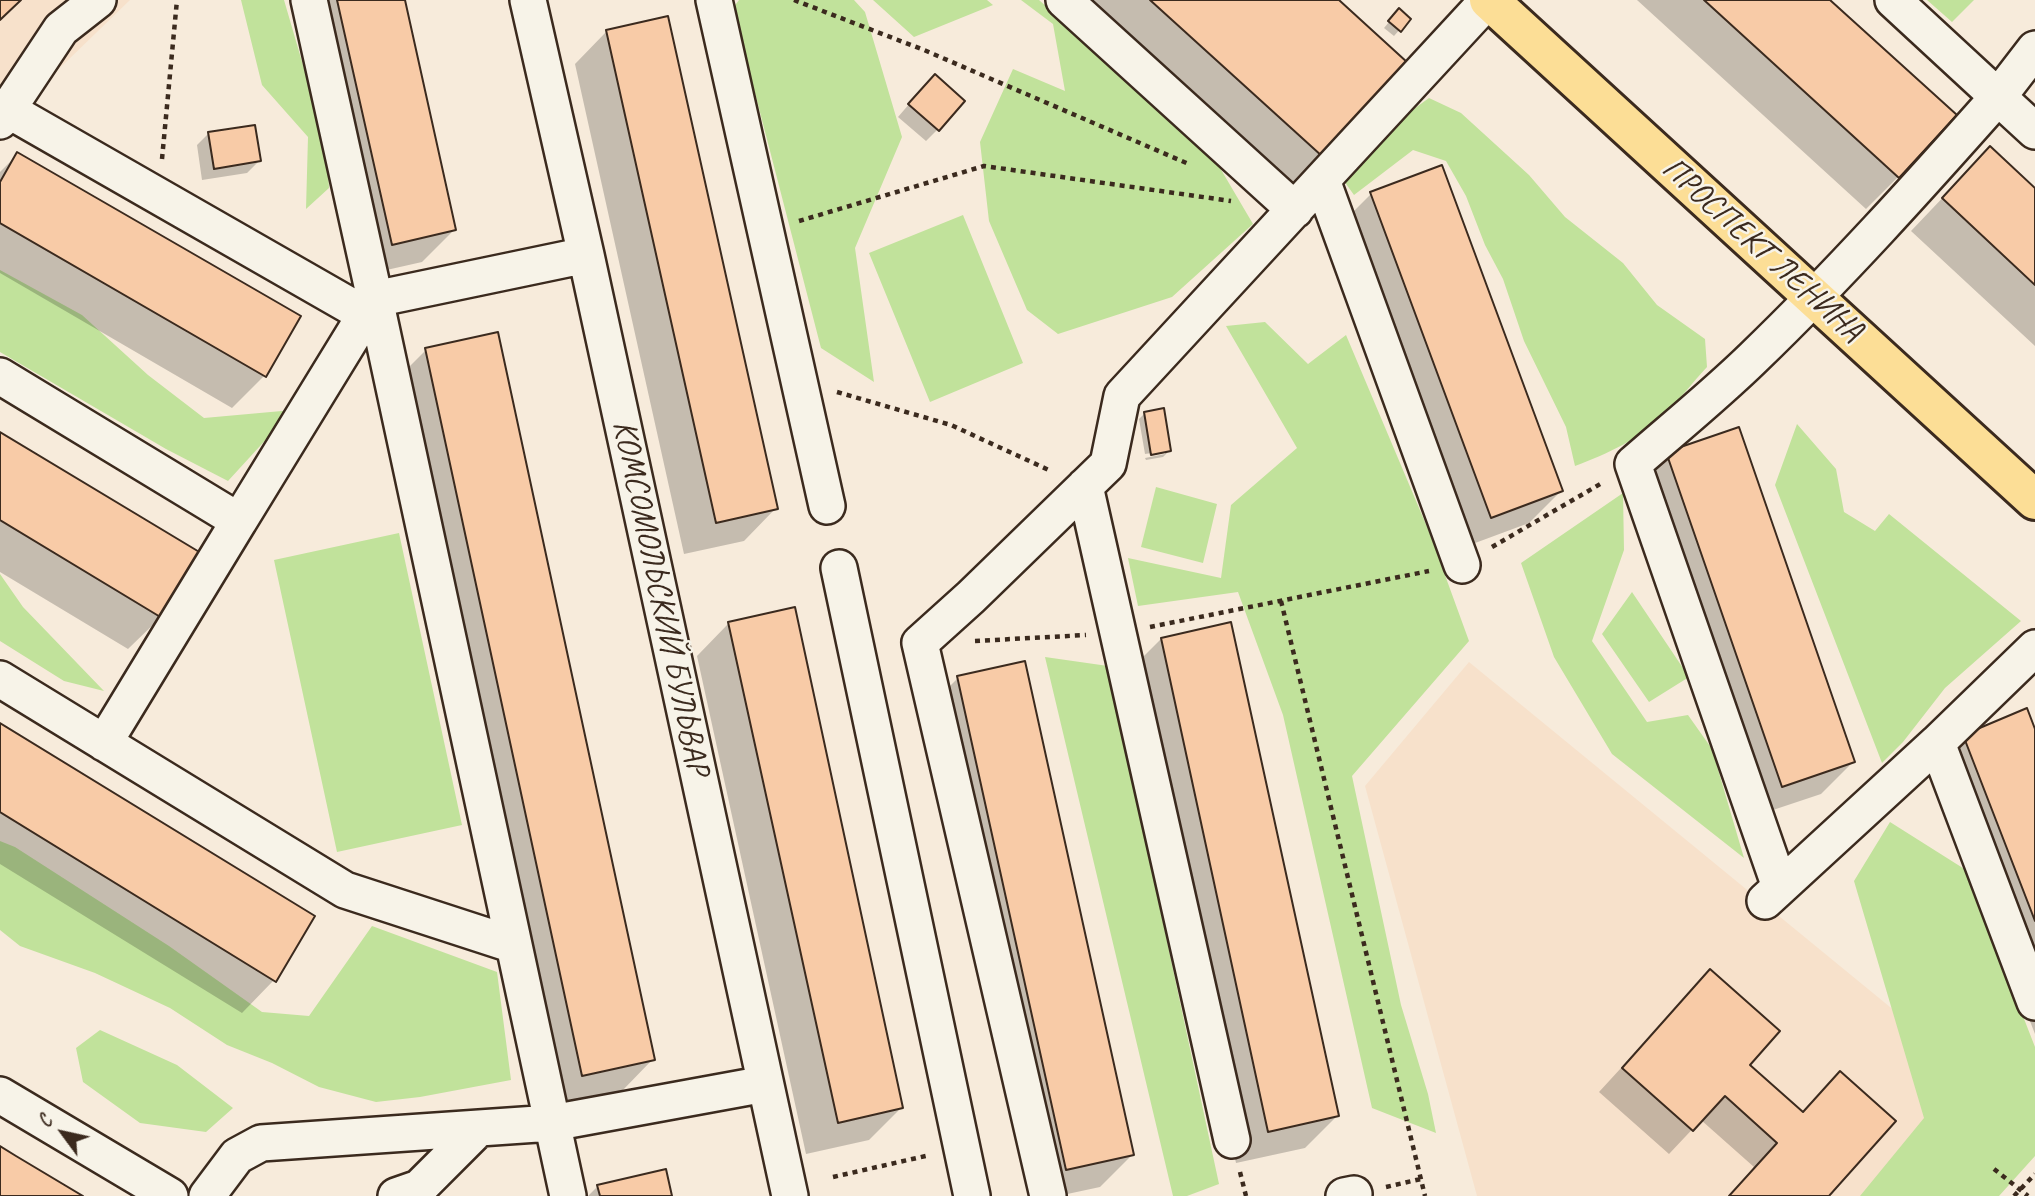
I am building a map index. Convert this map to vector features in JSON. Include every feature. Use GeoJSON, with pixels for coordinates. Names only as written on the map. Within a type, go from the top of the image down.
{"type":"FeatureCollection","features":[{"type":"Feature","properties":{"kind":"main road","name":"ПРОСПЕКТ ЛЕНИНА"},"geometry":{"type":"LineString","coordinates":[[1498,3],[2035,500]]}},
{"type":"Feature","properties":{"kind":"street"},"geometry":{"type":"LineString","coordinates":[[99,0],[61,29],[4,115],[371,307],[586,256]]}},
{"type":"Feature","properties":{"kind":"street"},"geometry":{"type":"LineString","coordinates":[[309,0],[371,307],[568,1196]]}},
{"type":"Feature","properties":{"kind":"street","name":"КОМСОМОЛЬСКИЙ БУЛЬВАР"},"geometry":{"type":"LineString","coordinates":[[528,0],[790,1196]]}},
{"type":"Feature","properties":{"kind":"street"},"geometry":{"type":"LineString","coordinates":[[715,0],[764,231],[828,506]]}},
{"type":"Feature","properties":{"kind":"street"},"geometry":{"type":"LineString","coordinates":[[1064,0],[1295,210]]}},
{"type":"Feature","properties":{"kind":"street"},"geometry":{"type":"LineString","coordinates":[[1893,0],[2035,131]]}},
{"type":"Feature","properties":{"kind":"street"},"geometry":{"type":"LineString","coordinates":[[1048,1196],[920,643],[1108,464],[1122,396],[1322,180],[1498,3]]}},
{"type":"Feature","properties":{"kind":"street"},"geometry":{"type":"LineString","coordinates":[[2035,49],[1998,97],[1885,225],[1752,359],[1633,464],[1771,895],[1937,743],[2035,648]]}},
{"type":"Feature","properties":{"kind":"street"},"geometry":{"type":"LineString","coordinates":[[1322,180],[1462,565]]}},
{"type":"Feature","properties":{"kind":"street"},"geometry":{"type":"LineString","coordinates":[[104,743],[371,307]]}},
{"type":"Feature","properties":{"kind":"street"},"geometry":{"type":"LineString","coordinates":[[0,376],[239,521]]}},
{"type":"Feature","properties":{"kind":"street"},"geometry":{"type":"LineString","coordinates":[[1085,486],[1232,1140]]}},
{"type":"Feature","properties":{"kind":"street"},"geometry":{"type":"LineString","coordinates":[[839,568],[972,1196]]}},
{"type":"Feature","properties":{"kind":"street"},"geometry":{"type":"LineString","coordinates":[[0,679],[345,890],[514,945]]}},
{"type":"Feature","properties":{"kind":"street"},"geometry":{"type":"LineString","coordinates":[[1937,743],[2035,1002]]}},
{"type":"Feature","properties":{"kind":"street"},"geometry":{"type":"LineString","coordinates":[[207,1196],[237,1156],[261,1143],[552,1123],[765,1084]]}},
{"type":"Feature","properties":{"kind":"street"},"geometry":{"type":"LineString","coordinates":[[0,1095],[170,1196]]}},
{"type":"Feature","properties":{"kind":"street"},"geometry":{"type":"LineString","coordinates":[[396,1196],[419,1188],[479,1128]]}},
{"type":"Feature","properties":{"kind":"path"},"geometry":{"type":"LineString","coordinates":[[160,197],[177,0]]}},
{"type":"Feature","properties":{"kind":"path"},"geometry":{"type":"LineString","coordinates":[[794,0],[924,50],[1192,166]]}},
{"type":"Feature","properties":{"kind":"path"},"geometry":{"type":"LineString","coordinates":[[764,231],[984,166],[1241,202]]}},
{"type":"Feature","properties":{"kind":"path"},"geometry":{"type":"LineString","coordinates":[[799,381],[951,425],[1085,486]]}},
{"type":"Feature","properties":{"kind":"path"},"geometry":{"type":"LineString","coordinates":[[920,643],[1118,633],[1462,565],[1633,464]]}},
{"type":"Feature","properties":{"kind":"path"},"geometry":{"type":"LineString","coordinates":[[1281,601],[1425,1196]]}},
{"type":"Feature","properties":{"kind":"path"},"geometry":{"type":"LineString","coordinates":[[833,1177],[962,1148]]}},
{"type":"Feature","properties":{"kind":"path"},"geometry":{"type":"LineString","coordinates":[[1994,1168],[2028,1196]]}},
{"type":"Feature","properties":{"kind":"path"},"geometry":{"type":"LineString","coordinates":[[2014,1196],[2035,1174]]}},
{"type":"Feature","properties":{"kind":"shaded area"},"geometry":{"type":"Polygon","coordinates":[[[0,0],[130,0],[0,126],[0,0]]]}},
{"type":"Feature","properties":{"kind":"shaded area"},"geometry":{"type":"Polygon","coordinates":[[[1469,662],[2034,1125],[1970,1196],[1477,1196],[1365,786],[1469,662]]]}},
{"type":"Feature","properties":{"kind":"green space"},"geometry":{"type":"Polygon","coordinates":[[[241,0],[284,0],[326,144],[329,188],[306,209],[308,137],[262,85],[241,0]]]}},
{"type":"Feature","properties":{"kind":"green space"},"geometry":{"type":"Polygon","coordinates":[[[739,0],[854,0],[865,12],[902,137],[855,248],[874,382],[821,348],[733,8],[739,0]]]}},
{"type":"Feature","properties":{"kind":"green space"},"geometry":{"type":"Polygon","coordinates":[[[873,0],[987,0],[993,5],[914,37],[873,0]]]}},
{"type":"Feature","properties":{"kind":"green space"},"geometry":{"type":"Polygon","coordinates":[[[1021,0],[1039,0],[1213,156],[1253,224],[1172,297],[1058,334],[1027,310],[989,221],[980,142],[1013,69],[1065,91],[1053,24],[1021,0]]]}},
{"type":"Feature","properties":{"kind":"green space"},"geometry":{"type":"Polygon","coordinates":[[[1927,0],[1974,0],[1952,22],[1927,0]]]}},
{"type":"Feature","properties":{"kind":"green space"},"geometry":{"type":"Polygon","coordinates":[[[1429,98],[1461,113],[1529,175],[1565,217],[1623,263],[1657,305],[1705,339],[1707,367],[1657,422],[1624,444],[1575,466],[1566,427],[1524,341],[1503,279],[1485,245],[1466,196],[1446,161],[1413,150],[1354,195],[1344,181],[1379,134],[1429,98]]]}},
{"type":"Feature","properties":{"kind":"green space"},"geometry":{"type":"Polygon","coordinates":[[[963,215],[1023,363],[930,402],[869,253],[963,215]]]}},
{"type":"Feature","properties":{"kind":"green space"},"geometry":{"type":"Polygon","coordinates":[[[0,270],[82,315],[148,375],[204,418],[293,410],[228,481],[166,449],[0,352],[0,270]]]}},
{"type":"Feature","properties":{"kind":"green space"},"geometry":{"type":"Polygon","coordinates":[[[1265,322],[1308,364],[1346,335],[1430,534],[1469,641],[1352,776],[1401,1005],[1428,1094],[1436,1133],[1372,1108],[1283,715],[1238,592],[1138,606],[1128,558],[1221,578],[1231,505],[1297,448],[1226,326],[1265,322]]]}},
{"type":"Feature","properties":{"kind":"green space"},"geometry":{"type":"Polygon","coordinates":[[[1797,424],[1836,469],[1844,512],[1875,531],[1889,514],[2021,621],[1945,688],[1903,742],[1882,763],[1775,485],[1797,424]]]}},
{"type":"Feature","properties":{"kind":"green space"},"geometry":{"type":"Polygon","coordinates":[[[1156,487],[1217,504],[1203,563],[1141,547],[1156,487]]]}},
{"type":"Feature","properties":{"kind":"green space"},"geometry":{"type":"Polygon","coordinates":[[[1623,493],[1624,550],[1592,641],[1647,722],[1688,715],[1712,749],[1744,858],[1612,754],[1554,657],[1521,563],[1623,493]]]}},
{"type":"Feature","properties":{"kind":"green space"},"geometry":{"type":"Polygon","coordinates":[[[399,533],[462,825],[337,852],[274,560],[399,533]]]}},
{"type":"Feature","properties":{"kind":"green space"},"geometry":{"type":"Polygon","coordinates":[[[0,574],[23,607],[104,691],[64,681],[0,641],[0,574]]]}},
{"type":"Feature","properties":{"kind":"green space"},"geometry":{"type":"Polygon","coordinates":[[[1632,592],[1689,677],[1649,702],[1602,634],[1632,592]]]}},
{"type":"Feature","properties":{"kind":"green space"},"geometry":{"type":"Polygon","coordinates":[[[1045,657],[1108,666],[1219,1184],[1187,1196],[1173,1196],[1045,657]]]}},
{"type":"Feature","properties":{"kind":"green space"},"geometry":{"type":"Polygon","coordinates":[[[1890,822],[1966,870],[2035,1047],[2035,1156],[1999,1196],[1860,1196],[1924,1118],[1854,881],[1890,822]]]}},
{"type":"Feature","properties":{"kind":"green space"},"geometry":{"type":"Polygon","coordinates":[[[0,841],[15,847],[169,946],[262,1012],[309,1016],[372,926],[497,972],[511,1080],[420,1097],[376,1102],[319,1087],[272,1063],[227,1045],[170,1008],[95,973],[20,946],[0,930],[0,841]]]}},
{"type":"Feature","properties":{"kind":"green space"},"geometry":{"type":"Polygon","coordinates":[[[100,1030],[177,1065],[233,1108],[206,1132],[140,1123],[83,1082],[76,1048],[100,1030]]]}},
{"type":"Feature","properties":{"kind":"building"},"geometry":{"type":"Polygon","coordinates":[[[0,0],[21,0],[0,20],[0,0]]]}},
{"type":"Feature","properties":{"kind":"building"},"geometry":{"type":"Polygon","coordinates":[[[337,0],[405,0],[456,230],[392,245],[337,0]]]}},
{"type":"Feature","properties":{"kind":"building"},"geometry":{"type":"Polygon","coordinates":[[[1150,0],[1339,0],[1408,63],[1323,157],[1150,0]]]}},
{"type":"Feature","properties":{"kind":"building"},"geometry":{"type":"Polygon","coordinates":[[[1704,0],[1830,0],[1957,115],[1899,178],[1704,0]]]}},
{"type":"Feature","properties":{"kind":"building"},"geometry":{"type":"Polygon","coordinates":[[[1399,8],[1411,19],[1401,32],[1388,21],[1399,8]]]}},
{"type":"Feature","properties":{"kind":"building"},"geometry":{"type":"Polygon","coordinates":[[[668,16],[778,509],[716,523],[606,30],[668,16]]]}},
{"type":"Feature","properties":{"kind":"building"},"geometry":{"type":"Polygon","coordinates":[[[935,74],[965,101],[939,131],[908,104],[935,74]]]}},
{"type":"Feature","properties":{"kind":"building"},"geometry":{"type":"Polygon","coordinates":[[[255,125],[261,161],[214,169],[208,132],[255,125]]]}},
{"type":"Feature","properties":{"kind":"building"},"geometry":{"type":"Polygon","coordinates":[[[1990,146],[2035,188],[2035,285],[1942,198],[1990,146]]]}},
{"type":"Feature","properties":{"kind":"building"},"geometry":{"type":"Polygon","coordinates":[[[17,152],[301,316],[266,377],[0,223],[0,182],[17,152]]]}},
{"type":"Feature","properties":{"kind":"building"},"geometry":{"type":"Polygon","coordinates":[[[1442,165],[1563,491],[1491,518],[1370,192],[1442,165]]]}},
{"type":"Feature","properties":{"kind":"building"},"geometry":{"type":"Polygon","coordinates":[[[498,332],[655,1060],[582,1076],[425,348],[498,332]]]}},
{"type":"Feature","properties":{"kind":"building"},"geometry":{"type":"Polygon","coordinates":[[[1164,408],[1171,451],[1151,455],[1144,412],[1164,408]]]}},
{"type":"Feature","properties":{"kind":"building"},"geometry":{"type":"Polygon","coordinates":[[[1739,427],[1855,762],[1782,787],[1666,452],[1739,427]]]}},
{"type":"Feature","properties":{"kind":"building"},"geometry":{"type":"Polygon","coordinates":[[[0,432],[201,553],[162,618],[0,520],[0,432]]]}},
{"type":"Feature","properties":{"kind":"building"},"geometry":{"type":"Polygon","coordinates":[[[795,607],[903,1108],[838,1123],[728,622],[795,607]]]}},
{"type":"Feature","properties":{"kind":"building"},"geometry":{"type":"Polygon","coordinates":[[[1231,622],[1339,1116],[1268,1132],[1161,638],[1231,622]]]}},
{"type":"Feature","properties":{"kind":"building"},"geometry":{"type":"Polygon","coordinates":[[[1025,661],[1134,1155],[1066,1170],[957,676],[1025,661]]]}},
{"type":"Feature","properties":{"kind":"building"},"geometry":{"type":"Polygon","coordinates":[[[2027,708],[2035,729],[2035,921],[1963,735],[2027,708]]]}},
{"type":"Feature","properties":{"kind":"building"},"geometry":{"type":"Polygon","coordinates":[[[0,723],[315,916],[276,982],[0,812],[0,723]]]}},
{"type":"Feature","properties":{"kind":"building"},"geometry":{"type":"Polygon","coordinates":[[[1710,969],[1780,1031],[1750,1065],[1803,1112],[1840,1071],[1896,1121],[1829,1196],[1729,1196],[1777,1143],[1725,1096],[1693,1131],[1622,1068],[1710,969]]]}},
{"type":"Feature","properties":{"kind":"building"},"geometry":{"type":"Polygon","coordinates":[[[0,1146],[16,1156],[83,1196],[0,1196],[0,1146]]]}},
{"type":"Feature","properties":{"kind":"building"},"geometry":{"type":"Polygon","coordinates":[[[666,1169],[672,1196],[600,1196],[597,1185],[666,1169]]]}}]}
